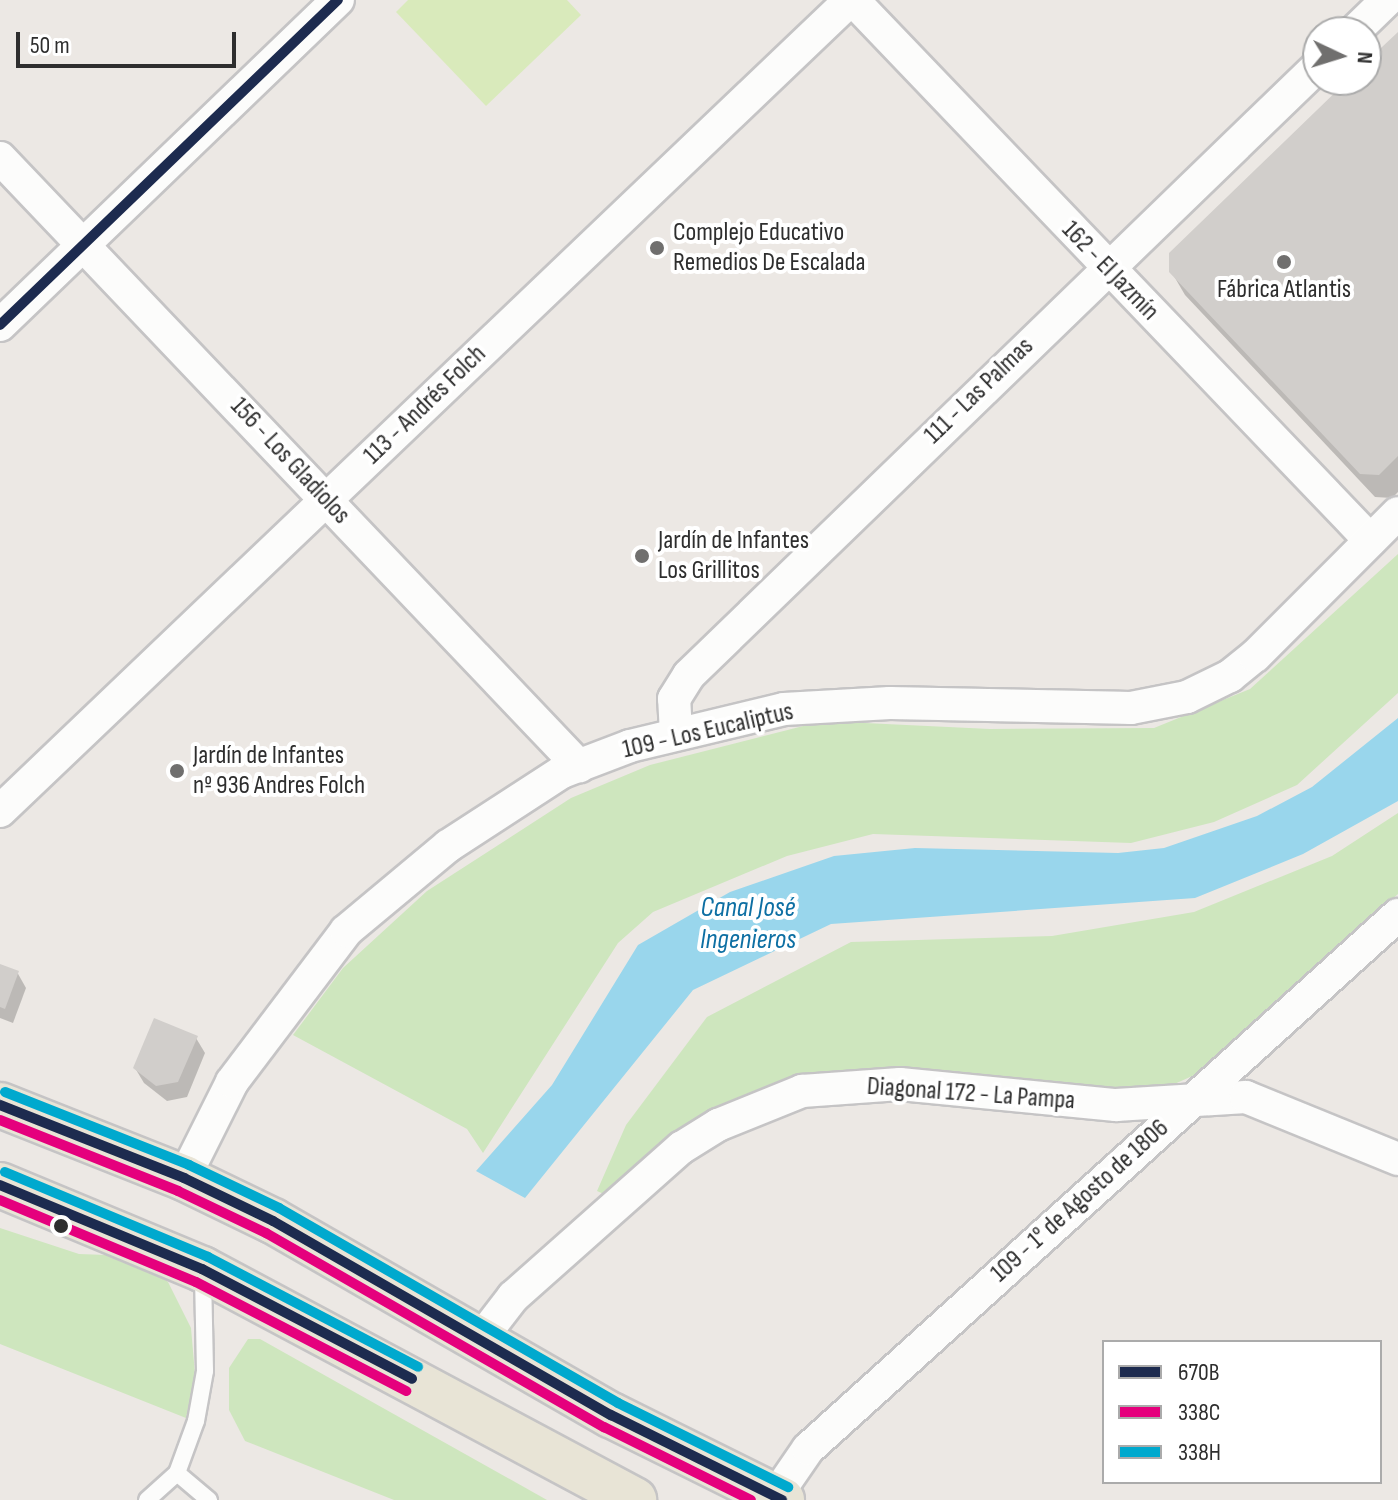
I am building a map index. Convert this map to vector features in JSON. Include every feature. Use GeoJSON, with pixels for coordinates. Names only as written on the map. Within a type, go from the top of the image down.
{"type":"FeatureCollection","features":[{"type":"Feature","properties":{"kind":"main road"},"geometry":{"type":"LineString","coordinates":[[0,1105],[184,1178],[273,1221],[611,1415],[778,1499]]}},
{"type":"Feature","properties":{"kind":"main road"},"geometry":{"type":"LineString","coordinates":[[0,1185],[202,1269],[634,1500]]}},
{"type":"Feature","properties":{"kind":"street"},"geometry":{"type":"LineString","coordinates":[[0,325],[338,0]]}},
{"type":"Feature","properties":{"kind":"street","name":"162 - El Jazmín"},"geometry":{"type":"LineString","coordinates":[[851,0],[1370,540]]}},
{"type":"Feature","properties":{"kind":"street","name":"113 - Andrés Folch"},"geometry":{"type":"LineString","coordinates":[[0,811],[851,0]]}},
{"type":"Feature","properties":{"kind":"street"},"geometry":{"type":"LineString","coordinates":[[1370,16],[1387,0]]}},
{"type":"Feature","properties":{"kind":"street","name":"111 - Las Palmas"},"geometry":{"type":"LineString","coordinates":[[676,734],[674,699],[689,675],[1106,266],[1302,81]]}},
{"type":"Feature","properties":{"kind":"street","name":"156 - Los Gladiolos"},"geometry":{"type":"LineString","coordinates":[[0,158],[579,766]]}},
{"type":"Feature","properties":{"kind":"street","name":"109 - Los Eucaliptus"},"geometry":{"type":"LineString","coordinates":[[184,1178],[232,1082],[346,931],[448,846],[579,766],[676,734],[784,709],[847,704],[1131,708],[1187,697],[1230,676],[1255,656],[1398,513]]}},
{"type":"Feature","properties":{"kind":"street","name":"109 - 1° de Agosto de 1806"},"geometry":{"type":"LineString","coordinates":[[778,1499],[808,1449],[1191,1099],[1398,915]]}},
{"type":"Feature","properties":{"kind":"street","name":"Diagonal 172 - La Pampa"},"geometry":{"type":"LineString","coordinates":[[479,1341],[513,1297],[681,1148],[767,1102],[802,1091],[900,1084],[1116,1105],[1246,1097],[1398,1159]]}},
{"type":"Feature","properties":{"kind":"lane"},"geometry":{"type":"LineString","coordinates":[[147,1500],[177,1473],[196,1421],[205,1371],[202,1269]]}},
{"type":"Feature","properties":{"kind":"lane"},"geometry":{"type":"LineString","coordinates":[[177,1473],[209,1500]]}},
{"type":"Feature","properties":{"kind":"green space"},"geometry":{"type":"Polygon","coordinates":[[[408,0],[567,0],[581,15],[486,106],[396,12],[408,0]]]}},
{"type":"Feature","properties":{"kind":"green space"},"geometry":{"type":"Polygon","coordinates":[[[1398,554],[1398,693],[1297,785],[1214,822],[1131,843],[873,834],[787,856],[653,912],[618,943],[483,1153],[467,1129],[293,1035],[343,968],[427,891],[571,798],[650,765],[823,721],[990,729],[1154,728],[1250,689],[1398,554]]]}},
{"type":"Feature","properties":{"kind":"green space"},"geometry":{"type":"Polygon","coordinates":[[[1398,813],[1398,894],[1199,1073],[1161,1090],[1113,1096],[848,1073],[606,1195],[597,1191],[626,1125],[707,1017],[851,942],[1052,936],[1194,912],[1332,856],[1398,813]]]}},
{"type":"Feature","properties":{"kind":"green space"},"geometry":{"type":"Polygon","coordinates":[[[0,1228],[79,1254],[134,1256],[168,1282],[191,1328],[195,1374],[186,1418],[0,1344],[0,1228]]]}},
{"type":"Feature","properties":{"kind":"green space"},"geometry":{"type":"Polygon","coordinates":[[[248,1339],[260,1339],[547,1500],[394,1500],[245,1441],[229,1410],[229,1368],[248,1339]]]}},
{"type":"Feature","properties":{"kind":"water","name":"Canal José Ingenieros"},"geometry":{"type":"Polygon","coordinates":[[[1398,718],[1398,801],[1303,854],[1195,898],[831,924],[693,990],[525,1198],[476,1171],[552,1085],[638,945],[730,892],[834,856],[915,848],[1118,853],[1164,848],[1257,816],[1312,787],[1398,718]]]}},
{"type":"Feature","properties":{"kind":"building","name":"Fábrica Atlantis"},"geometry":{"type":"Polygon","coordinates":[[[1398,32],[1398,456],[1379,475],[1360,474],[1169,272],[1169,253],[1331,96],[1382,96],[1382,47],[1398,32]]]}},
{"type":"Feature","properties":{"kind":"building"},"geometry":{"type":"Polygon","coordinates":[[[0,964],[19,971],[5,1009],[0,1007],[0,964]]]}},
{"type":"Feature","properties":{"kind":"building"},"geometry":{"type":"Polygon","coordinates":[[[154,1018],[198,1036],[178,1082],[156,1086],[133,1068],[154,1018]]]}},
{"type":"Feature","properties":{"kind":"transit line","name":"670B"},"geometry":{"type":"LineString","coordinates":[[0,325],[338,0]]}},
{"type":"Feature","properties":{"kind":"transit line","name":"338H"},"geometry":{"type":"LineString","coordinates":[[5,1092],[189,1165],[279,1208],[618,1403],[788,1487]]}},
{"type":"Feature","properties":{"kind":"transit line","name":"670B"},"geometry":{"type":"LineString","coordinates":[[0,1105],[184,1178],[273,1221],[611,1415],[782,1500]]}},
{"type":"Feature","properties":{"kind":"transit line","name":"338C"},"geometry":{"type":"LineString","coordinates":[[0,1120],[178,1191],[266,1233],[604,1427],[751,1500]]}},
{"type":"Feature","properties":{"kind":"transit line","name":"338H"},"geometry":{"type":"LineString","coordinates":[[5,1172],[208,1257],[418,1367]]}},
{"type":"Feature","properties":{"kind":"transit line","name":"670B"},"geometry":{"type":"LineString","coordinates":[[0,1185],[202,1269],[412,1379]]}},
{"type":"Feature","properties":{"kind":"transit line","name":"338C"},"geometry":{"type":"LineString","coordinates":[[0,1200],[196,1282],[406,1391]]}},
{"type":"Feature","properties":{"kind":"place","name":"Complejo Educativo Remedios De Escalada"},"geometry":{"type":"Point","coordinates":[657,248]}},
{"type":"Feature","properties":{"kind":"place","name":"Fábrica Atlantis"},"geometry":{"type":"Point","coordinates":[1284,262]}},
{"type":"Feature","properties":{"kind":"place","name":"Jardín de Infantes Los Grillitos"},"geometry":{"type":"Point","coordinates":[642,556]}},
{"type":"Feature","properties":{"kind":"place","name":"Jardín de Infantes nº 936 Andres Folch"},"geometry":{"type":"Point","coordinates":[177,771]}}]}
